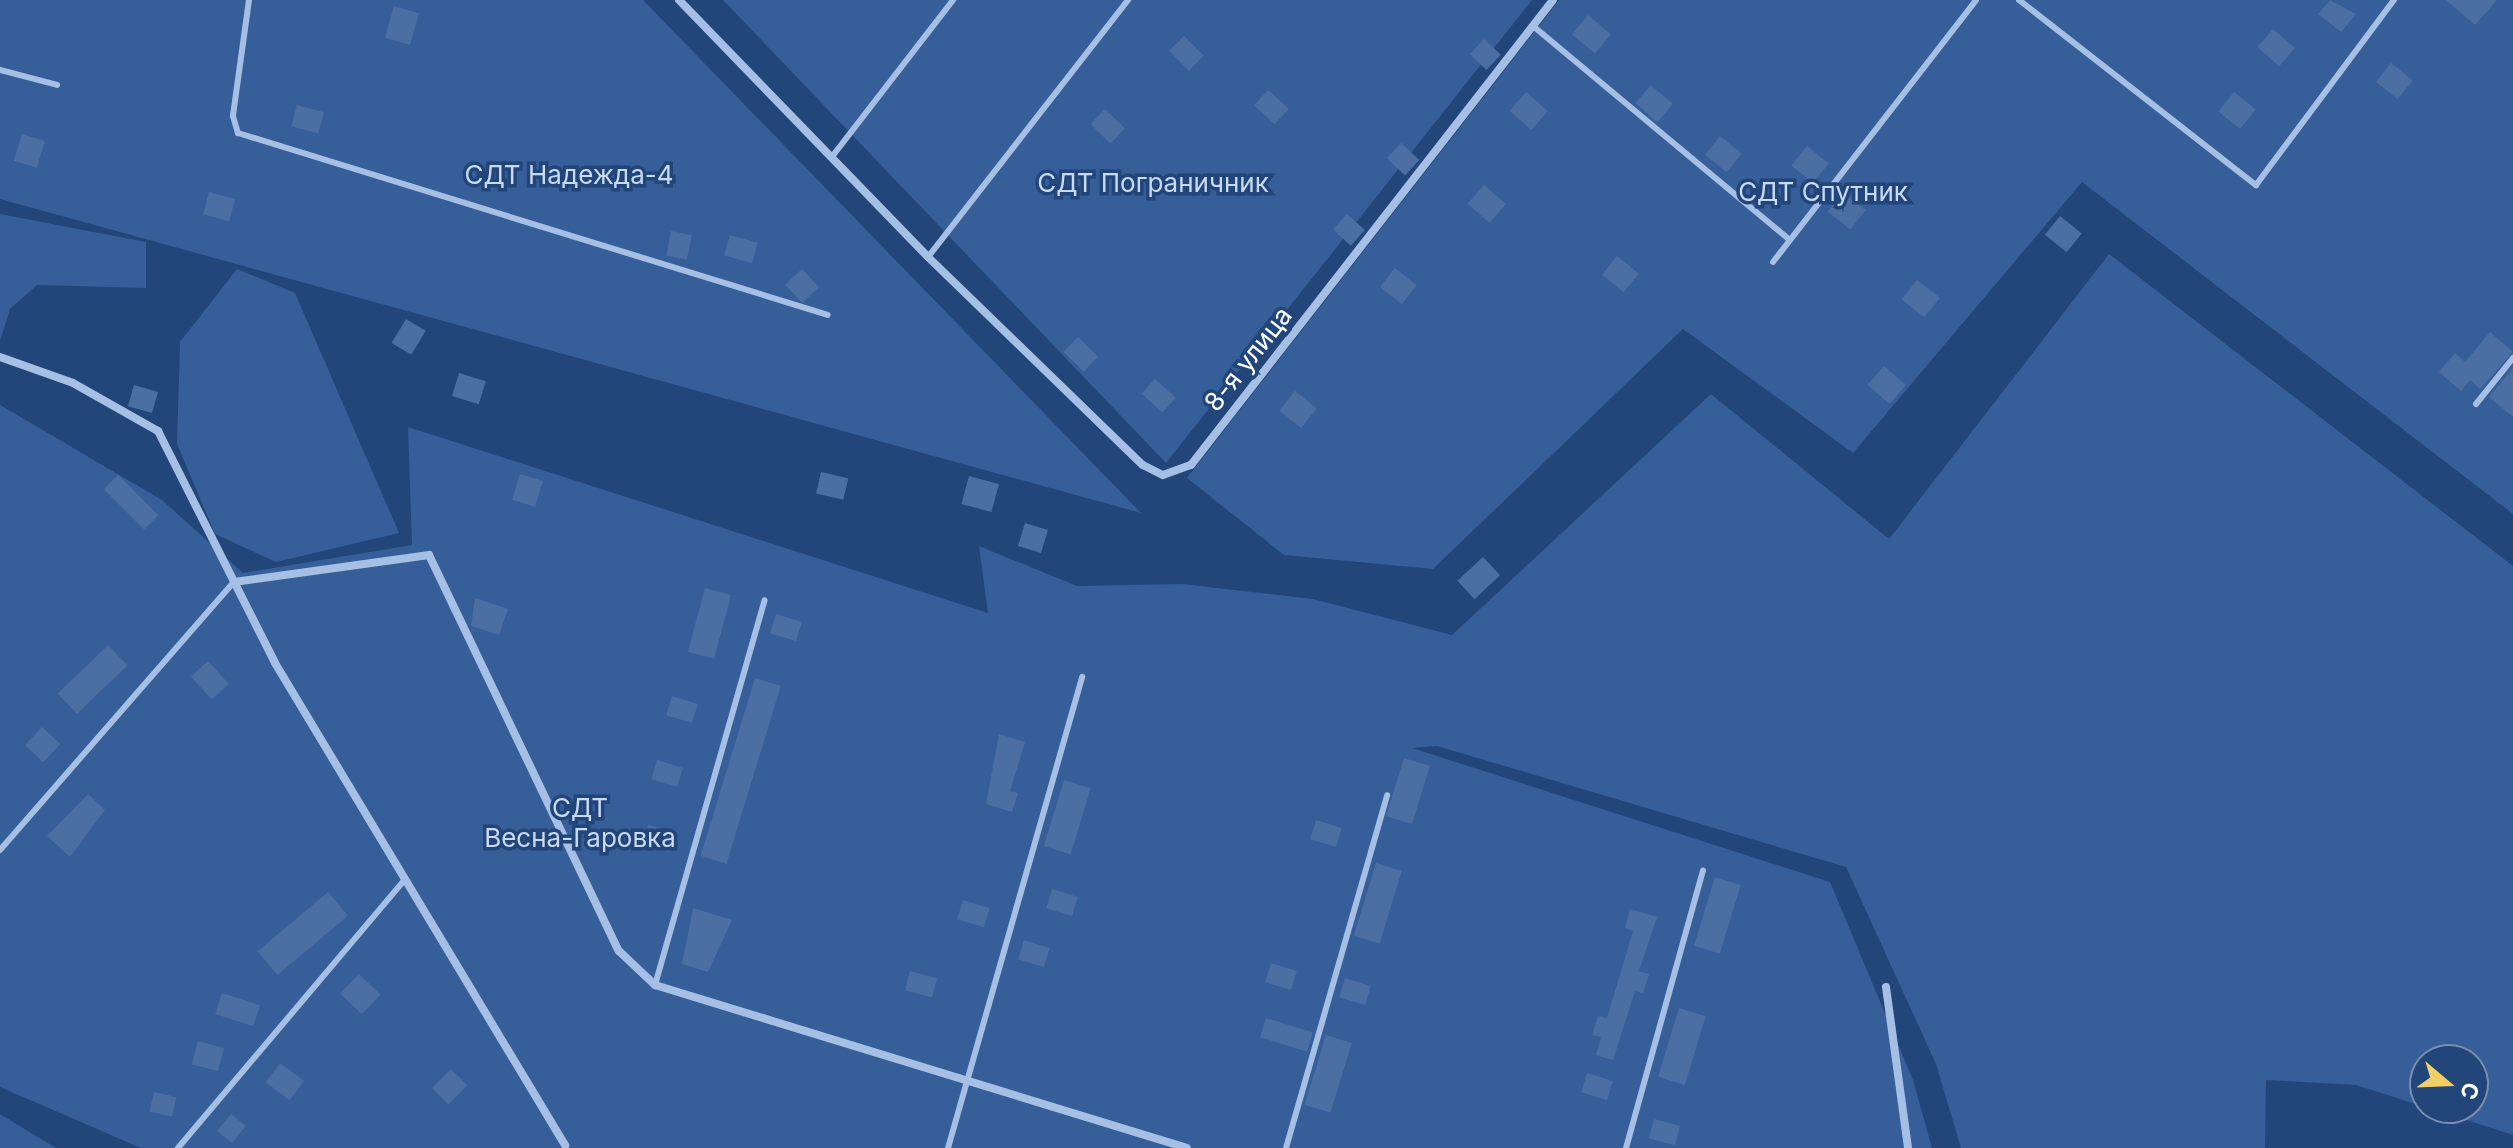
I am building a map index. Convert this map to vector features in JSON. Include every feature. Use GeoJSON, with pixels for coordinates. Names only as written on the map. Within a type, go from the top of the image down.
{"type":"FeatureCollection","features":[{"type":"Feature","properties":{"kind":"street","name":"8-я улица"},"geometry":{"type":"LineString","coordinates":[[679,0],[928,257],[1143,465],[1163,475],[1191,465],[1553,0]]}},
{"type":"Feature","properties":{"kind":"street"},"geometry":{"type":"LineString","coordinates":[[0,357],[145,418],[234,582],[405,879],[565,1145]]}},
{"type":"Feature","properties":{"kind":"street"},"geometry":{"type":"LineString","coordinates":[[234,582],[429,555],[619,951],[655,985],[1187,1148]]}},
{"type":"Feature","properties":{"kind":"street"},"geometry":{"type":"LineString","coordinates":[[1886,987],[1908,1148]]}},
{"type":"Feature","properties":{"kind":"lane"},"geometry":{"type":"LineString","coordinates":[[249,0],[233,116],[238,133],[828,315]]}},
{"type":"Feature","properties":{"kind":"lane"},"geometry":{"type":"LineString","coordinates":[[831,158],[953,0]]}},
{"type":"Feature","properties":{"kind":"lane"},"geometry":{"type":"LineString","coordinates":[[928,257],[1128,0]]}},
{"type":"Feature","properties":{"kind":"lane"},"geometry":{"type":"LineString","coordinates":[[1773,262],[1976,0]]}},
{"type":"Feature","properties":{"kind":"lane"},"geometry":{"type":"LineString","coordinates":[[2019,0],[2256,185],[2394,0]]}},
{"type":"Feature","properties":{"kind":"lane"},"geometry":{"type":"LineString","coordinates":[[1533,26],[1790,240]]}},
{"type":"Feature","properties":{"kind":"lane"},"geometry":{"type":"LineString","coordinates":[[0,70],[57,85]]}},
{"type":"Feature","properties":{"kind":"lane"},"geometry":{"type":"LineString","coordinates":[[2476,404],[2513,358]]}},
{"type":"Feature","properties":{"kind":"lane"},"geometry":{"type":"LineString","coordinates":[[0,850],[234,582]]}},
{"type":"Feature","properties":{"kind":"lane"},"geometry":{"type":"LineString","coordinates":[[655,985],[765,600]]}},
{"type":"Feature","properties":{"kind":"lane"},"geometry":{"type":"LineString","coordinates":[[948,1148],[1082,677]]}},
{"type":"Feature","properties":{"kind":"lane"},"geometry":{"type":"LineString","coordinates":[[1286,1148],[1387,795]]}},
{"type":"Feature","properties":{"kind":"lane"},"geometry":{"type":"LineString","coordinates":[[1626,1148],[1703,871]]}},
{"type":"Feature","properties":{"kind":"lane"},"geometry":{"type":"LineString","coordinates":[[178,1148],[405,879]]}},
{"type":"Feature","properties":{"kind":"green space","name":"СДТ Надежда-4"},"geometry":{"type":"Polygon","coordinates":[[[0,0],[643,0],[1141,513],[0,199],[0,0]]]}},
{"type":"Feature","properties":{"kind":"green space","name":"СДТ Пограничник"},"geometry":{"type":"Polygon","coordinates":[[[723,0],[1532,0],[1166,463],[723,0]]]}},
{"type":"Feature","properties":{"kind":"green space","name":"СДТ Спутник"},"geometry":{"type":"Polygon","coordinates":[[[1559,0],[2513,0],[2513,514],[2082,182],[1853,453],[1683,329],[1433,569],[1284,555],[1187,478],[1559,0]]]}},
{"type":"Feature","properties":{"kind":"green space"},"geometry":{"type":"Polygon","coordinates":[[[0,214],[146,242],[146,288],[37,285],[10,309],[0,341],[0,214]]]}},
{"type":"Feature","properties":{"kind":"green space","name":"СДТ Весна-Гаровка"},"geometry":{"type":"Polygon","coordinates":[[[2109,254],[2513,566],[2513,1135],[2479,1124],[2489,1124],[2489,1044],[2409,1044],[2409,1102],[2356,1085],[2266,1080],[2265,1148],[1961,1148],[1936,1064],[1846,867],[1437,746],[1412,748],[1830,882],[1913,1080],[1932,1148],[141,1148],[0,1087],[0,405],[162,500],[243,573],[412,545],[408,427],[988,613],[979,546],[1077,586],[1182,584],[1313,599],[1452,635],[1711,394],[1889,539],[2109,254]]]}},
{"type":"Feature","properties":{"kind":"green space"},"geometry":{"type":"Polygon","coordinates":[[[237,269],[295,293],[399,533],[276,562],[215,534],[177,444],[180,342],[237,269]]]}},
{"type":"Feature","properties":{"kind":"green space"},"geometry":{"type":"Polygon","coordinates":[[[0,1114],[56,1148],[0,1148],[0,1114]]]}},
{"type":"Feature","properties":{"kind":"building"},"geometry":{"type":"Polygon","coordinates":[[[2330,0],[2356,14],[2341,32],[2318,14],[2330,0]]]}},
{"type":"Feature","properties":{"kind":"building"},"geometry":{"type":"Polygon","coordinates":[[[2446,0],[2497,0],[2475,25],[2446,0]]]}},
{"type":"Feature","properties":{"kind":"building"},"geometry":{"type":"Polygon","coordinates":[[[394,6],[419,13],[410,45],[385,38],[394,6]]]}},
{"type":"Feature","properties":{"kind":"building"},"geometry":{"type":"Polygon","coordinates":[[[1588,15],[1611,34],[1595,53],[1572,34],[1588,15]]]}},
{"type":"Feature","properties":{"kind":"building"},"geometry":{"type":"Polygon","coordinates":[[[2273,29],[2295,48],[2279,66],[2257,47],[2273,29]]]}},
{"type":"Feature","properties":{"kind":"building"},"geometry":{"type":"Polygon","coordinates":[[[1184,36],[1204,56],[1189,71],[1169,51],[1184,36]]]}},
{"type":"Feature","properties":{"kind":"building"},"geometry":{"type":"Polygon","coordinates":[[[1484,39],[1501,55],[1486,70],[1470,54],[1484,39]]]}},
{"type":"Feature","properties":{"kind":"building"},"geometry":{"type":"Polygon","coordinates":[[[2391,63],[2413,81],[2398,99],[2376,82],[2391,63]]]}},
{"type":"Feature","properties":{"kind":"building"},"geometry":{"type":"Polygon","coordinates":[[[1651,85],[1673,104],[1657,122],[1635,103],[1651,85]]]}},
{"type":"Feature","properties":{"kind":"building"},"geometry":{"type":"Polygon","coordinates":[[[1268,90],[1289,109],[1275,124],[1254,106],[1268,90]]]}},
{"type":"Feature","properties":{"kind":"building"},"geometry":{"type":"Polygon","coordinates":[[[1526,92],[1548,111],[1531,130],[1510,111],[1526,92]]]}},
{"type":"Feature","properties":{"kind":"building"},"geometry":{"type":"Polygon","coordinates":[[[2234,92],[2256,110],[2240,129],[2218,111],[2234,92]]]}},
{"type":"Feature","properties":{"kind":"building"},"geometry":{"type":"Polygon","coordinates":[[[297,105],[324,112],[318,133],[291,126],[297,105]]]}},
{"type":"Feature","properties":{"kind":"building"},"geometry":{"type":"Polygon","coordinates":[[[1105,109],[1125,128],[1111,144],[1090,124],[1105,109]]]}},
{"type":"Feature","properties":{"kind":"building"},"geometry":{"type":"Polygon","coordinates":[[[22,134],[45,141],[37,168],[14,161],[22,134]]]}},
{"type":"Feature","properties":{"kind":"building"},"geometry":{"type":"Polygon","coordinates":[[[1720,136],[1742,154],[1727,172],[1705,155],[1720,136]]]}},
{"type":"Feature","properties":{"kind":"building"},"geometry":{"type":"Polygon","coordinates":[[[1401,143],[1419,160],[1405,175],[1387,158],[1401,143]]]}},
{"type":"Feature","properties":{"kind":"building"},"geometry":{"type":"Polygon","coordinates":[[[1807,146],[1829,164],[1813,183],[1791,165],[1807,146]]]}},
{"type":"Feature","properties":{"kind":"building"},"geometry":{"type":"Polygon","coordinates":[[[1484,185],[1506,204],[1489,223],[1468,204],[1484,185]]]}},
{"type":"Feature","properties":{"kind":"building"},"geometry":{"type":"Polygon","coordinates":[[[209,192],[235,199],[229,221],[203,214],[209,192]]]}},
{"type":"Feature","properties":{"kind":"building"},"geometry":{"type":"Polygon","coordinates":[[[1843,192],[1866,210],[1850,230],[1828,212],[1843,192]]]}},
{"type":"Feature","properties":{"kind":"building"},"geometry":{"type":"Polygon","coordinates":[[[1347,214],[1365,230],[1351,246],[1333,230],[1347,214]]]}},
{"type":"Feature","properties":{"kind":"building"},"geometry":{"type":"Polygon","coordinates":[[[2060,216],[2082,234],[2067,252],[2045,235],[2060,216]]]}},
{"type":"Feature","properties":{"kind":"building"},"geometry":{"type":"Polygon","coordinates":[[[671,231],[692,235],[687,260],[666,256],[671,231]]]}},
{"type":"Feature","properties":{"kind":"building"},"geometry":{"type":"Polygon","coordinates":[[[730,235],[758,243],[752,263],[724,255],[730,235]]]}},
{"type":"Feature","properties":{"kind":"building"},"geometry":{"type":"Polygon","coordinates":[[[1617,256],[1639,274],[1624,292],[1602,275],[1617,256]]]}},
{"type":"Feature","properties":{"kind":"building"},"geometry":{"type":"Polygon","coordinates":[[[1395,268],[1417,286],[1402,304],[1380,287],[1395,268]]]}},
{"type":"Feature","properties":{"kind":"building"},"geometry":{"type":"Polygon","coordinates":[[[802,269],[819,287],[802,303],[785,285],[802,269]]]}},
{"type":"Feature","properties":{"kind":"building"},"geometry":{"type":"Polygon","coordinates":[[[1917,280],[1940,298],[1924,318],[1902,300],[1917,280]]]}},
{"type":"Feature","properties":{"kind":"building"},"geometry":{"type":"Polygon","coordinates":[[[406,319],[426,331],[411,355],[392,343],[406,319]]]}},
{"type":"Feature","properties":{"kind":"building"},"geometry":{"type":"Polygon","coordinates":[[[2490,332],[2513,352],[2480,389],[2470,380],[2461,391],[2439,372],[2455,353],[2465,362],[2490,332]]]}},
{"type":"Feature","properties":{"kind":"building"},"geometry":{"type":"Polygon","coordinates":[[[1078,337],[1098,356],[1084,372],[1063,352],[1078,337]]]}},
{"type":"Feature","properties":{"kind":"building"},"geometry":{"type":"Polygon","coordinates":[[[1884,366],[1906,385],[1889,404],[1868,385],[1884,366]]]}},
{"type":"Feature","properties":{"kind":"building"},"geometry":{"type":"Polygon","coordinates":[[[2513,368],[2513,417],[2489,397],[2513,368]]]}},
{"type":"Feature","properties":{"kind":"building"},"geometry":{"type":"Polygon","coordinates":[[[459,373],[486,381],[479,404],[452,396],[459,373]]]}},
{"type":"Feature","properties":{"kind":"building"},"geometry":{"type":"Polygon","coordinates":[[[1155,379],[1176,398],[1162,413],[1142,394],[1155,379]]]}},
{"type":"Feature","properties":{"kind":"building"},"geometry":{"type":"Polygon","coordinates":[[[134,385],[158,392],[152,413],[128,406],[134,385]]]}},
{"type":"Feature","properties":{"kind":"building"},"geometry":{"type":"Polygon","coordinates":[[[1295,391],[1317,409],[1301,428],[1279,410],[1295,391]]]}},
{"type":"Feature","properties":{"kind":"building"},"geometry":{"type":"Polygon","coordinates":[[[821,472],[848,478],[843,500],[816,493],[821,472]]]}},
{"type":"Feature","properties":{"kind":"building"},"geometry":{"type":"Polygon","coordinates":[[[520,474],[543,481],[535,507],[512,500],[520,474]]]}},
{"type":"Feature","properties":{"kind":"building"},"geometry":{"type":"Polygon","coordinates":[[[118,475],[158,515],[144,529],[104,489],[118,475]]]}},
{"type":"Feature","properties":{"kind":"building"},"geometry":{"type":"Polygon","coordinates":[[[969,476],[999,484],[991,512],[961,504],[969,476]]]}},
{"type":"Feature","properties":{"kind":"building"},"geometry":{"type":"Polygon","coordinates":[[[1025,523],[1048,530],[1041,553],[1018,546],[1025,523]]]}},
{"type":"Feature","properties":{"kind":"building"},"geometry":{"type":"Polygon","coordinates":[[[1483,557],[1500,575],[1474,599],[1457,581],[1483,557]]]}},
{"type":"Feature","properties":{"kind":"building"},"geometry":{"type":"Polygon","coordinates":[[[705,588],[731,595],[714,659],[688,652],[705,588]]]}},
{"type":"Feature","properties":{"kind":"building"},"geometry":{"type":"Polygon","coordinates":[[[475,598],[508,609],[499,635],[471,626],[475,598]]]}},
{"type":"Feature","properties":{"kind":"building"},"geometry":{"type":"Polygon","coordinates":[[[776,614],[802,622],[796,641],[770,633],[776,614]]]}},
{"type":"Feature","properties":{"kind":"building"},"geometry":{"type":"Polygon","coordinates":[[[108,645],[127,665],[77,714],[58,694],[108,645]]]}},
{"type":"Feature","properties":{"kind":"building"},"geometry":{"type":"Polygon","coordinates":[[[208,661],[229,684],[212,699],[191,676],[208,661]]]}},
{"type":"Feature","properties":{"kind":"building"},"geometry":{"type":"Polygon","coordinates":[[[755,678],[781,686],[726,864],[701,856],[755,678]]]}},
{"type":"Feature","properties":{"kind":"building"},"geometry":{"type":"Polygon","coordinates":[[[672,696],[698,704],[692,723],[666,715],[672,696]]]}},
{"type":"Feature","properties":{"kind":"building"},"geometry":{"type":"Polygon","coordinates":[[[42,727],[60,744],[43,762],[25,745],[42,727]]]}},
{"type":"Feature","properties":{"kind":"building"},"geometry":{"type":"Polygon","coordinates":[[[999,734],[1025,742],[1010,791],[1018,793],[1012,812],[986,804],[999,734]]]}},
{"type":"Feature","properties":{"kind":"building"},"geometry":{"type":"Polygon","coordinates":[[[1404,758],[1430,766],[1412,824],[1386,816],[1404,758]]]}},
{"type":"Feature","properties":{"kind":"building"},"geometry":{"type":"Polygon","coordinates":[[[657,760],[683,768],[677,787],[651,779],[657,760]]]}},
{"type":"Feature","properties":{"kind":"building"},"geometry":{"type":"Polygon","coordinates":[[[1064,780],[1091,788],[1071,854],[1044,846],[1064,780]]]}},
{"type":"Feature","properties":{"kind":"building"},"geometry":{"type":"Polygon","coordinates":[[[88,794],[105,810],[70,857],[47,836],[88,794]]]}},
{"type":"Feature","properties":{"kind":"building"},"geometry":{"type":"Polygon","coordinates":[[[1316,820],[1342,828],[1336,847],[1310,839],[1316,820]]]}},
{"type":"Feature","properties":{"kind":"building"},"geometry":{"type":"Polygon","coordinates":[[[648,825],[675,833],[669,852],[642,844],[648,825]]]}},
{"type":"Feature","properties":{"kind":"building"},"geometry":{"type":"Polygon","coordinates":[[[1376,863],[1402,871],[1380,944],[1354,936],[1376,863]]]}},
{"type":"Feature","properties":{"kind":"building"},"geometry":{"type":"Polygon","coordinates":[[[1715,877],[1741,885],[1720,954],[1694,946],[1715,877]]]}},
{"type":"Feature","properties":{"kind":"building"},"geometry":{"type":"Polygon","coordinates":[[[1052,889],[1078,897],[1072,916],[1046,908],[1052,889]]]}},
{"type":"Feature","properties":{"kind":"building"},"geometry":{"type":"Polygon","coordinates":[[[328,892],[348,916],[277,975],[258,951],[328,892]]]}},
{"type":"Feature","properties":{"kind":"building"},"geometry":{"type":"Polygon","coordinates":[[[963,900],[990,908],[984,927],[957,919],[963,900]]]}},
{"type":"Feature","properties":{"kind":"building"},"geometry":{"type":"Polygon","coordinates":[[[693,908],[732,920],[708,972],[682,964],[693,908]]]}},
{"type":"Feature","properties":{"kind":"building"},"geometry":{"type":"Polygon","coordinates":[[[1630,909],[1657,917],[1639,971],[1649,974],[1643,993],[1635,991],[1613,1060],[1596,1055],[1601,1037],[1592,1035],[1598,1016],[1607,1018],[1633,931],[1625,928],[1630,909]]]}},
{"type":"Feature","properties":{"kind":"building"},"geometry":{"type":"Polygon","coordinates":[[[1024,940],[1050,948],[1044,967],[1018,959],[1024,940]]]}},
{"type":"Feature","properties":{"kind":"building"},"geometry":{"type":"Polygon","coordinates":[[[1271,963],[1297,971],[1291,990],[1265,982],[1271,963]]]}},
{"type":"Feature","properties":{"kind":"building"},"geometry":{"type":"Polygon","coordinates":[[[910,971],[937,978],[932,998],[905,990],[910,971]]]}},
{"type":"Feature","properties":{"kind":"building"},"geometry":{"type":"Polygon","coordinates":[[[359,974],[381,995],[362,1014],[340,993],[359,974]]]}},
{"type":"Feature","properties":{"kind":"building"},"geometry":{"type":"Polygon","coordinates":[[[1345,978],[1371,986],[1365,1005],[1339,997],[1345,978]]]}},
{"type":"Feature","properties":{"kind":"building"},"geometry":{"type":"Polygon","coordinates":[[[222,993],[260,1005],[253,1026],[215,1014],[222,993]]]}},
{"type":"Feature","properties":{"kind":"building"},"geometry":{"type":"Polygon","coordinates":[[[1679,1008],[1706,1016],[1685,1085],[1658,1077],[1679,1008]]]}},
{"type":"Feature","properties":{"kind":"building"},"geometry":{"type":"Polygon","coordinates":[[[1266,1018],[1313,1032],[1307,1051],[1260,1037],[1266,1018]]]}},
{"type":"Feature","properties":{"kind":"building"},"geometry":{"type":"Polygon","coordinates":[[[1326,1035],[1352,1043],[1330,1113],[1305,1105],[1326,1035]]]}},
{"type":"Feature","properties":{"kind":"building"},"geometry":{"type":"Polygon","coordinates":[[[198,1041],[224,1048],[218,1071],[192,1064],[198,1041]]]}},
{"type":"Feature","properties":{"kind":"building"},"geometry":{"type":"Polygon","coordinates":[[[280,1063],[304,1081],[290,1100],[266,1082],[280,1063]]]}},
{"type":"Feature","properties":{"kind":"building"},"geometry":{"type":"Polygon","coordinates":[[[451,1069],[467,1085],[448,1104],[432,1088],[451,1069]]]}},
{"type":"Feature","properties":{"kind":"building"},"geometry":{"type":"Polygon","coordinates":[[[1587,1073],[1613,1081],[1607,1100],[1581,1092],[1587,1073]]]}},
{"type":"Feature","properties":{"kind":"building"},"geometry":{"type":"Polygon","coordinates":[[[154,1092],[176,1097],[172,1117],[150,1111],[154,1092]]]}},
{"type":"Feature","properties":{"kind":"building"},"geometry":{"type":"Polygon","coordinates":[[[231,1114],[246,1126],[232,1143],[217,1131],[231,1114]]]}},
{"type":"Feature","properties":{"kind":"building"},"geometry":{"type":"Polygon","coordinates":[[[1654,1119],[1680,1126],[1675,1145],[1649,1138],[1654,1119]]]}}]}
